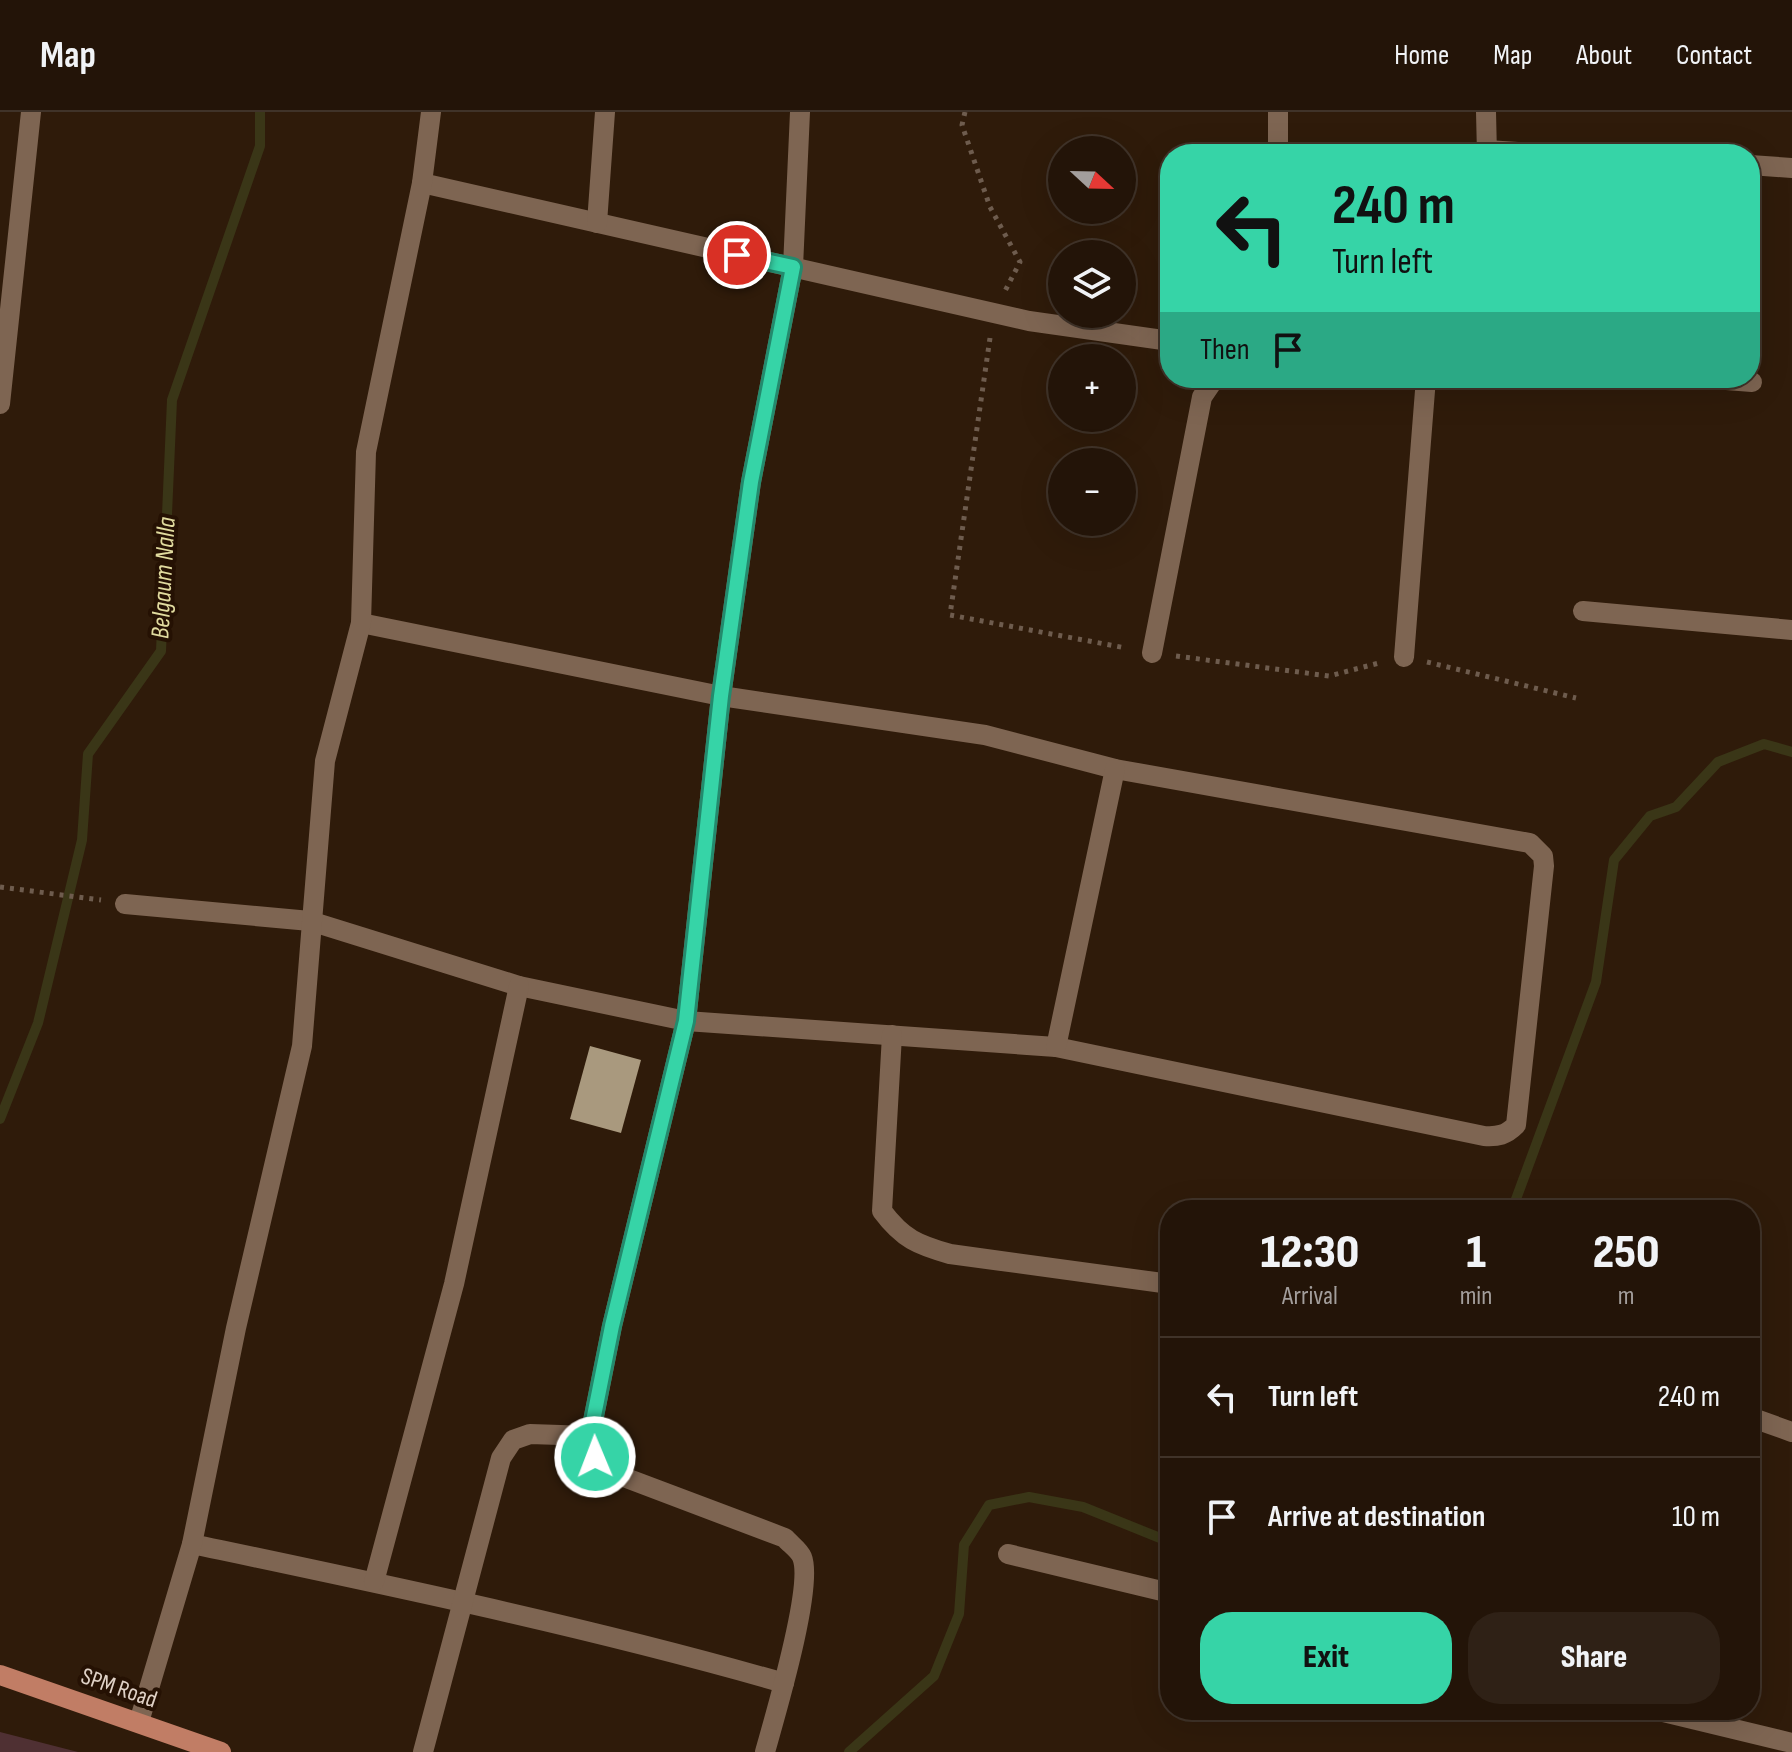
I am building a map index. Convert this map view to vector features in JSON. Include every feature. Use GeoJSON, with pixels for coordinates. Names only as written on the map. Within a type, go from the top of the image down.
{"type":"FeatureCollection","features":[{"type":"Feature","properties":{"kind":"main road","name":"SPM Road"},"geometry":{"type":"LineString","coordinates":[[0,1675],[221,1752]]}},
{"type":"Feature","properties":{"kind":"street"},"geometry":{"type":"LineString","coordinates":[[0,404],[31,112]]}},
{"type":"Feature","properties":{"kind":"street"},"geometry":{"type":"LineString","coordinates":[[139,1722],[192,1544],[236,1328],[302,1046],[325,761],[361,623],[366,452],[422,183],[431,112]]}},
{"type":"Feature","properties":{"kind":"street"},"geometry":{"type":"LineString","coordinates":[[597,223],[605,112]]}},
{"type":"Feature","properties":{"kind":"street"},"geometry":{"type":"LineString","coordinates":[[765,1752],[806,1582],[802,1556],[785,1538],[613,1473],[595,1457],[590,1436],[612,1326],[686,1021],[721,696],[751,482],[793,267],[800,112]]}},
{"type":"Feature","properties":{"kind":"street"},"geometry":{"type":"LineString","coordinates":[[1278,112],[1278,144]]}},
{"type":"Feature","properties":{"kind":"street"},"geometry":{"type":"LineString","coordinates":[[1486,112],[1487,144]]}},
{"type":"Feature","properties":{"kind":"street"},"geometry":{"type":"LineString","coordinates":[[1760,166],[1792,168]]}},
{"type":"Feature","properties":{"kind":"street"},"geometry":{"type":"LineString","coordinates":[[422,183],[1029,321],[1160,340]]}},
{"type":"Feature","properties":{"kind":"street"},"geometry":{"type":"LineString","coordinates":[[1152,653],[1202,397],[1208,388]]}},
{"type":"Feature","properties":{"kind":"street"},"geometry":{"type":"LineString","coordinates":[[1404,657],[1425,388]]}},
{"type":"Feature","properties":{"kind":"street"},"geometry":{"type":"LineString","coordinates":[[1583,611],[1792,630]]}},
{"type":"Feature","properties":{"kind":"street"},"geometry":{"type":"LineString","coordinates":[[125,904],[310,921],[519,986],[686,1021],[1056,1047],[1484,1136],[1496,1137],[1508,1133],[1516,1125],[1520,1113],[1544,866],[1538,848],[1520,840],[1115,769],[985,735],[721,696],[361,623]]}},
{"type":"Feature","properties":{"kind":"street"},"geometry":{"type":"LineString","coordinates":[[1056,1047],[1115,769]]}},
{"type":"Feature","properties":{"kind":"street"},"geometry":{"type":"LineString","coordinates":[[374,1582],[454,1284],[519,986]]}},
{"type":"Feature","properties":{"kind":"street"},"geometry":{"type":"LineString","coordinates":[[892,1035],[882,1211],[897,1232],[921,1246],[950,1254],[1160,1283]]}},
{"type":"Feature","properties":{"kind":"street"},"geometry":{"type":"LineString","coordinates":[[1760,1421],[1792,1432]]}},
{"type":"Feature","properties":{"kind":"street"},"geometry":{"type":"LineString","coordinates":[[423,1752],[501,1458],[513,1440],[530,1434],[590,1436]]}},
{"type":"Feature","properties":{"kind":"street"},"geometry":{"type":"LineString","coordinates":[[192,1544],[657,1646],[784,1683]]}},
{"type":"Feature","properties":{"kind":"street"},"geometry":{"type":"LineString","coordinates":[[1008,1554],[1160,1591]]}},
{"type":"Feature","properties":{"kind":"street"},"geometry":{"type":"LineString","coordinates":[[1697,1720],[1792,1743]]}},
{"type":"Feature","properties":{"kind":"path"},"geometry":{"type":"LineString","coordinates":[[965,112],[962,125],[990,207],[1020,262],[994,313],[950,615],[1152,653],[1329,676],[1404,657],[1576,698]]}},
{"type":"Feature","properties":{"kind":"path"},"geometry":{"type":"LineString","coordinates":[[0,887],[125,904]]}},
{"type":"Feature","properties":{"kind":"shaded area"},"geometry":{"type":"Polygon","coordinates":[[[0,1732],[78,1752],[0,1752],[0,1732]]]}},
{"type":"Feature","properties":{"kind":"building"},"geometry":{"type":"Polygon","coordinates":[[[590,1046],[641,1060],[621,1133],[570,1119],[590,1046]]]}},
{"type":"Feature","properties":{"kind":"waterway","name":"Belgaum Nalla"},"geometry":{"type":"LineString","coordinates":[[0,1119],[38,1023],[82,840],[88,754],[161,651],[172,400],[260,146],[260,112]]}},
{"type":"Feature","properties":{"kind":"waterway"},"geometry":{"type":"LineString","coordinates":[[1516,1200],[1596,982],[1614,860],[1650,816],[1676,807],[1718,762],[1764,744],[1792,752]]}},
{"type":"Feature","properties":{"kind":"waterway"},"geometry":{"type":"LineString","coordinates":[[849,1752],[934,1676],[959,1614],[964,1545],[989,1505],[1029,1497],[1083,1507],[1160,1538]]}},
{"type":"Feature","properties":{"kind":"route"},"geometry":{"type":"LineString","coordinates":[[595,1457],[590,1436],[612,1326],[686,1021],[721,696],[751,482],[793,267],[737,255]]}}]}
